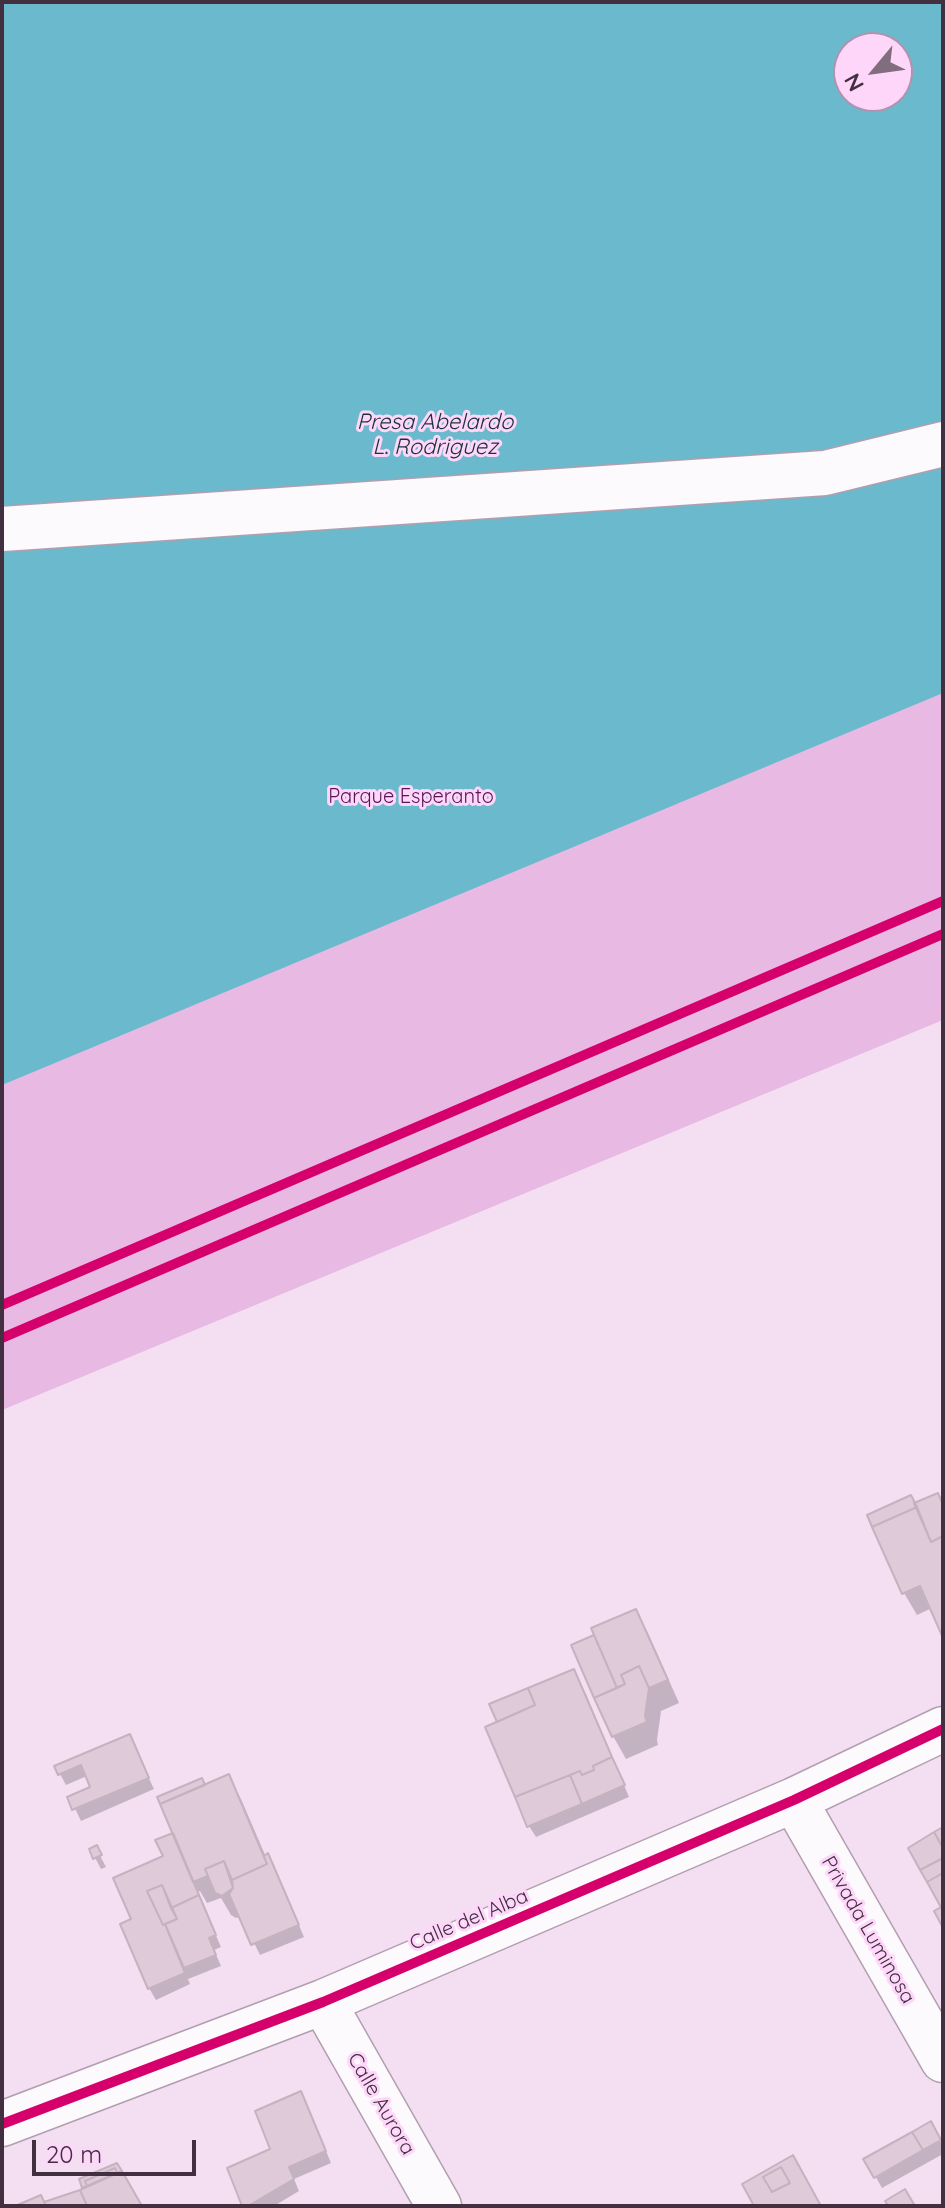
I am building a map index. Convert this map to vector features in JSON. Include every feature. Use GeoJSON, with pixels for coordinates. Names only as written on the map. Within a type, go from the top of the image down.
{"type":"FeatureCollection","features":[{"type":"Feature","properties":{"kind":"street"},"geometry":{"type":"LineString","coordinates":[[2,529],[825,473],[943,444]]}},
{"type":"Feature","properties":{"kind":"street","name":"Calle del Alba"},"geometry":{"type":"LineString","coordinates":[[2,2124],[323,2002],[794,1800],[943,1729]]}},
{"type":"Feature","properties":{"kind":"street","name":"Privada Luminosa"},"geometry":{"type":"LineString","coordinates":[[794,1800],[943,2060]]}},
{"type":"Feature","properties":{"kind":"street","name":"Calle Aurora"},"geometry":{"type":"LineString","coordinates":[[323,2002],[439,2206]]}},
{"type":"Feature","properties":{"kind":"green space","name":"Parque Esperanto"},"geometry":{"type":"Polygon","coordinates":[[[943,347],[943,1020],[2,1410],[2,380],[943,347]]]}},
{"type":"Feature","properties":{"kind":"water","name":"Presa Abelardo L. Rodriguez"},"geometry":{"type":"Polygon","coordinates":[[[2,2],[943,2],[943,693],[2,1085],[2,2]]]}},
{"type":"Feature","properties":{"kind":"building"},"geometry":{"type":"Polygon","coordinates":[[[938,1493],[943,1505],[943,1536],[931,1542],[914,1503],[938,1493]]]}},
{"type":"Feature","properties":{"kind":"building"},"geometry":{"type":"Polygon","coordinates":[[[911,1495],[917,1507],[872,1527],[867,1515],[911,1495]]]}},
{"type":"Feature","properties":{"kind":"building"},"geometry":{"type":"Polygon","coordinates":[[[917,1507],[931,1542],[943,1536],[943,1638],[920,1586],[902,1594],[872,1527],[917,1507]]]}},
{"type":"Feature","properties":{"kind":"building"},"geometry":{"type":"Polygon","coordinates":[[[636,1609],[668,1680],[649,1688],[639,1666],[621,1675],[625,1684],[617,1688],[591,1628],[636,1609]]]}},
{"type":"Feature","properties":{"kind":"building"},"geometry":{"type":"Polygon","coordinates":[[[594,1635],[617,1688],[594,1698],[571,1645],[594,1635]]]}},
{"type":"Feature","properties":{"kind":"building"},"geometry":{"type":"Polygon","coordinates":[[[639,1666],[649,1688],[647,1722],[612,1737],[594,1698],[625,1684],[621,1675],[639,1666]]]}},
{"type":"Feature","properties":{"kind":"building"},"geometry":{"type":"Polygon","coordinates":[[[574,1669],[612,1757],[582,1775],[580,1771],[515,1797],[485,1727],[535,1705],[528,1688],[574,1669]]]}},
{"type":"Feature","properties":{"kind":"building"},"geometry":{"type":"Polygon","coordinates":[[[528,1688],[535,1705],[497,1722],[489,1704],[528,1688]]]}},
{"type":"Feature","properties":{"kind":"building"},"geometry":{"type":"Polygon","coordinates":[[[130,1734],[149,1778],[72,1810],[67,1797],[90,1787],[81,1765],[58,1775],[54,1766],[130,1734]]]}},
{"type":"Feature","properties":{"kind":"building"},"geometry":{"type":"Polygon","coordinates":[[[612,1757],[625,1785],[582,1804],[570,1775],[580,1771],[582,1775],[594,1770],[593,1766],[612,1757]]]}},
{"type":"Feature","properties":{"kind":"building"},"geometry":{"type":"Polygon","coordinates":[[[229,1774],[267,1864],[232,1880],[224,1861],[205,1869],[208,1876],[193,1882],[160,1804],[229,1774]]]}},
{"type":"Feature","properties":{"kind":"building"},"geometry":{"type":"Polygon","coordinates":[[[570,1775],[582,1804],[527,1827],[515,1797],[570,1775]]]}},
{"type":"Feature","properties":{"kind":"building"},"geometry":{"type":"Polygon","coordinates":[[[202,1778],[205,1785],[160,1804],[157,1797],[202,1778]]]}},
{"type":"Feature","properties":{"kind":"building"},"geometry":{"type":"Polygon","coordinates":[[[943,1827],[943,1848],[934,1832],[943,1827]]]}},
{"type":"Feature","properties":{"kind":"building"},"geometry":{"type":"Polygon","coordinates":[[[934,1832],[943,1848],[943,1858],[920,1870],[908,1848],[934,1832]]]}},
{"type":"Feature","properties":{"kind":"building"},"geometry":{"type":"Polygon","coordinates":[[[173,1833],[199,1895],[171,1908],[162,1885],[147,1891],[165,1924],[185,1973],[148,1989],[120,1924],[131,1919],[113,1878],[163,1856],[155,1840],[173,1833]]]}},
{"type":"Feature","properties":{"kind":"building"},"geometry":{"type":"Polygon","coordinates":[[[97,1845],[102,1855],[93,1859],[89,1849],[97,1845]]]}},
{"type":"Feature","properties":{"kind":"building"},"geometry":{"type":"Polygon","coordinates":[[[268,1853],[299,1925],[251,1945],[229,1894],[233,1888],[232,1880],[267,1864],[264,1856],[268,1853]]]}},
{"type":"Feature","properties":{"kind":"building"},"geometry":{"type":"Polygon","coordinates":[[[943,1858],[943,1873],[927,1882],[920,1870],[943,1858]]]}},
{"type":"Feature","properties":{"kind":"building"},"geometry":{"type":"Polygon","coordinates":[[[224,1861],[233,1888],[222,1896],[215,1893],[205,1869],[224,1861]]]}},
{"type":"Feature","properties":{"kind":"building"},"geometry":{"type":"Polygon","coordinates":[[[943,1873],[943,1911],[927,1882],[943,1873]]]}},
{"type":"Feature","properties":{"kind":"building"},"geometry":{"type":"Polygon","coordinates":[[[162,1885],[177,1919],[163,1925],[147,1891],[162,1885]]]}},
{"type":"Feature","properties":{"kind":"building"},"geometry":{"type":"Polygon","coordinates":[[[199,1895],[216,1935],[209,1938],[216,1955],[184,1968],[165,1924],[177,1919],[171,1908],[199,1895]]]}},
{"type":"Feature","properties":{"kind":"building"},"geometry":{"type":"Polygon","coordinates":[[[941,1907],[943,1911],[943,1928],[934,1911],[941,1907]]]}},
{"type":"Feature","properties":{"kind":"building"},"geometry":{"type":"Polygon","coordinates":[[[301,2091],[326,2151],[289,2167],[294,2179],[248,2206],[242,2206],[227,2168],[270,2149],[255,2111],[301,2091]]]}},
{"type":"Feature","properties":{"kind":"building"},"geometry":{"type":"Polygon","coordinates":[[[931,2121],[941,2140],[923,2150],[912,2132],[931,2121]]]}},
{"type":"Feature","properties":{"kind":"building"},"geometry":{"type":"Polygon","coordinates":[[[912,2132],[923,2150],[874,2178],[863,2159],[912,2132]]]}},
{"type":"Feature","properties":{"kind":"building"},"geometry":{"type":"Polygon","coordinates":[[[793,2155],[821,2206],[754,2206],[742,2184],[793,2155]],[[781,2167],[763,2177],[772,2192],[790,2183],[781,2167]]]}},
{"type":"Feature","properties":{"kind":"building"},"geometry":{"type":"Polygon","coordinates":[[[117,2163],[122,2171],[117,2173],[115,2168],[85,2181],[87,2186],[82,2188],[79,2179],[117,2163]]]}},
{"type":"Feature","properties":{"kind":"building"},"geometry":{"type":"Polygon","coordinates":[[[781,2167],[790,2183],[772,2192],[763,2177],[781,2167]]]}},
{"type":"Feature","properties":{"kind":"building"},"geometry":{"type":"Polygon","coordinates":[[[115,2168],[117,2173],[87,2186],[85,2181],[115,2168]]]}},
{"type":"Feature","properties":{"kind":"building"},"geometry":{"type":"Polygon","coordinates":[[[122,2171],[142,2206],[87,2206],[80,2190],[122,2171]]]}},
{"type":"Feature","properties":{"kind":"building"},"geometry":{"type":"Polygon","coordinates":[[[905,2189],[915,2206],[888,2206],[885,2201],[905,2189]]]}},
{"type":"Feature","properties":{"kind":"building"},"geometry":{"type":"Polygon","coordinates":[[[80,2190],[87,2206],[46,2206],[44,2202],[80,2190]]]}},
{"type":"Feature","properties":{"kind":"building"},"geometry":{"type":"Polygon","coordinates":[[[41,2195],[46,2206],[15,2206],[41,2195]]]}},
{"type":"Feature","properties":{"kind":"cycle path"},"geometry":{"type":"LineString","coordinates":[[2,1305],[943,901]]}},
{"type":"Feature","properties":{"kind":"cycle path"},"geometry":{"type":"LineString","coordinates":[[2,1338],[943,934]]}},
{"type":"Feature","properties":{"kind":"cycle path"},"geometry":{"type":"LineString","coordinates":[[2,2124],[323,2002],[794,1800],[943,1729]]}}]}
